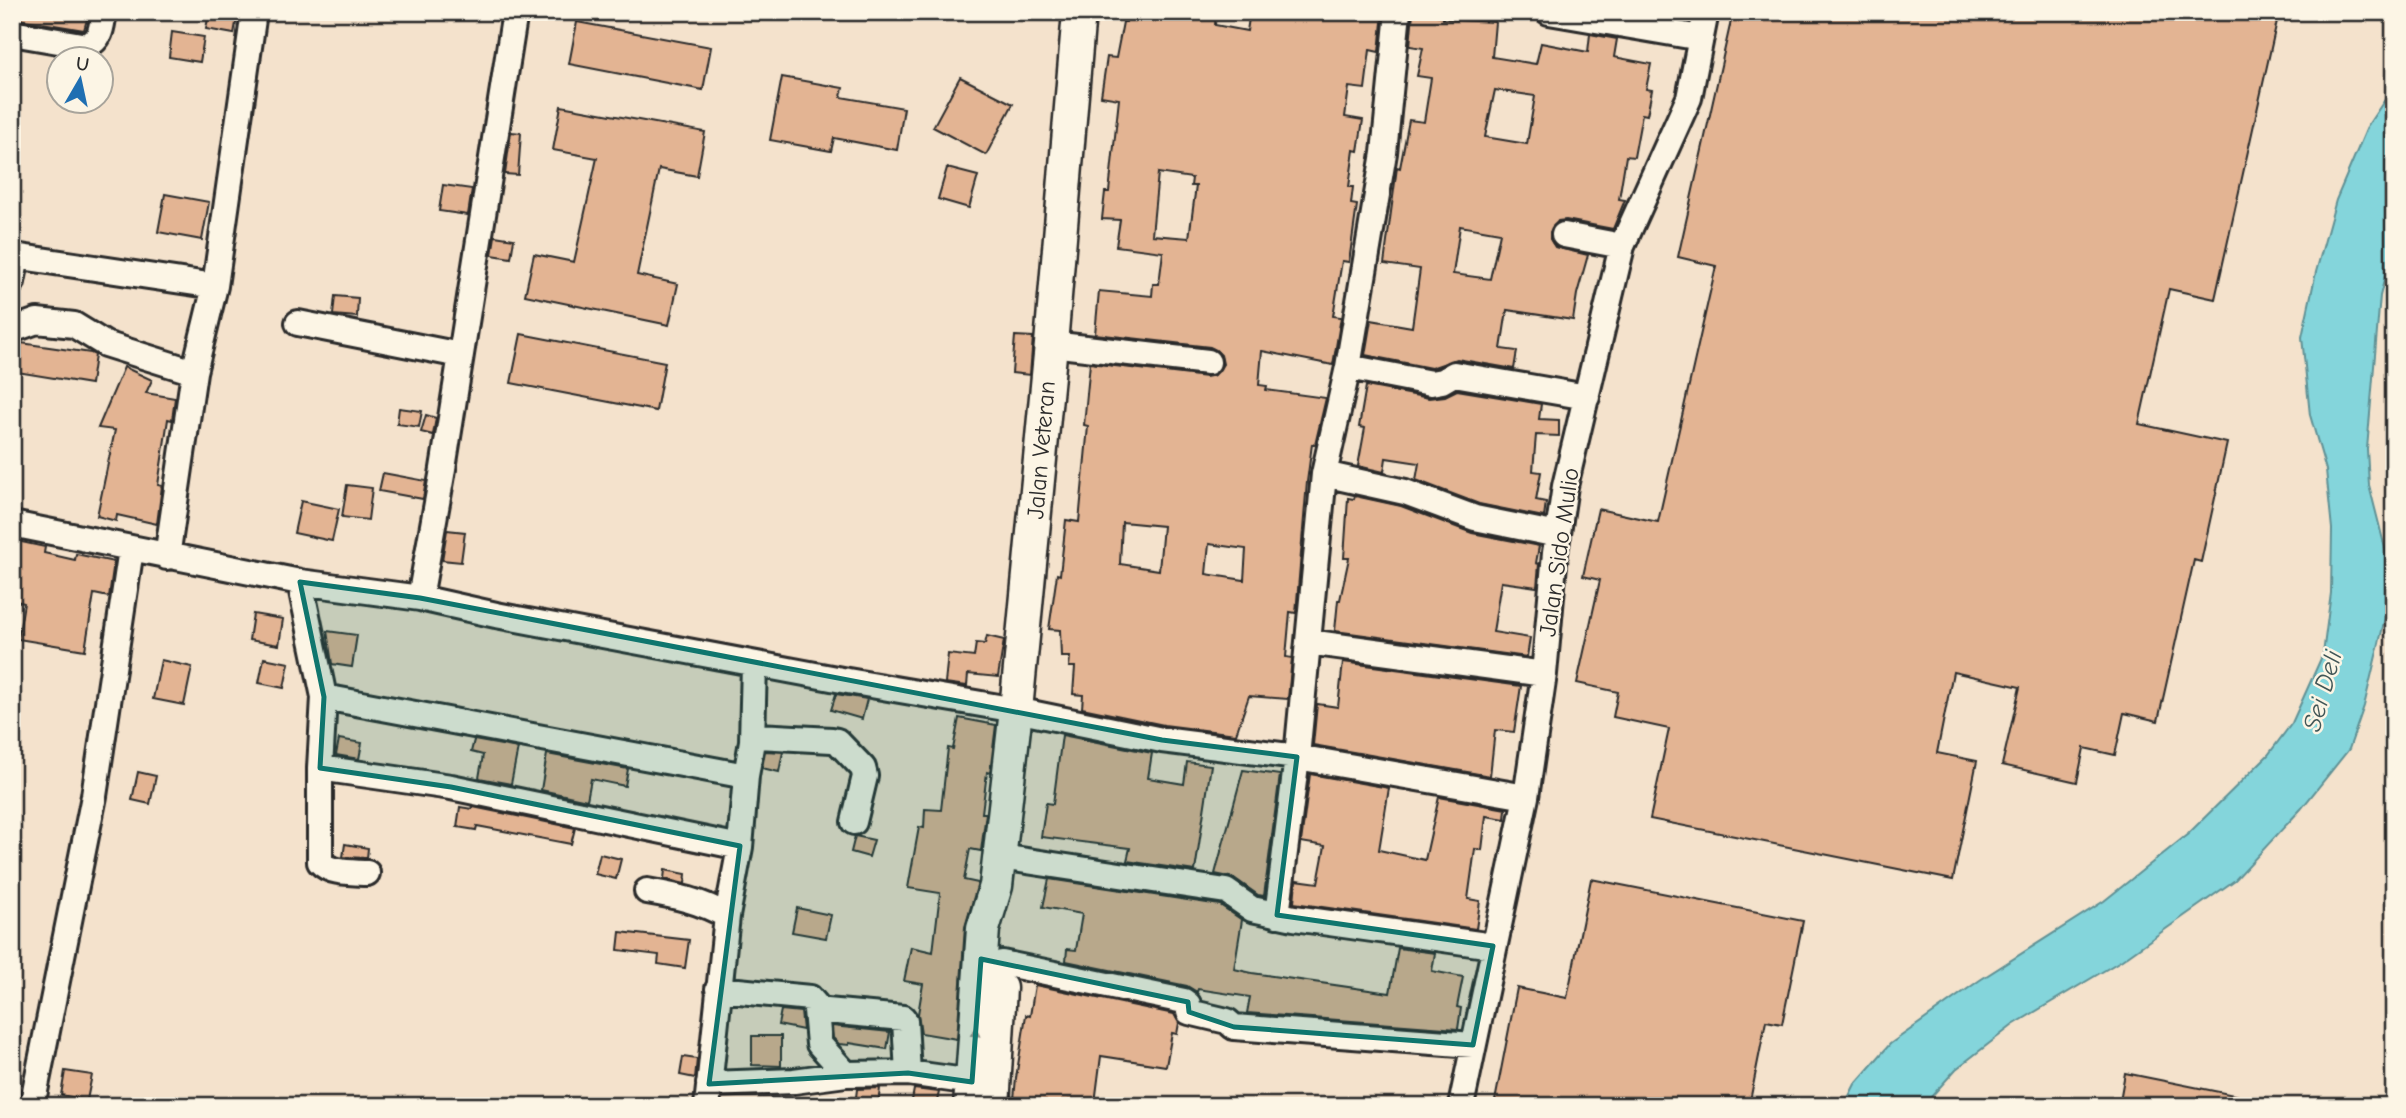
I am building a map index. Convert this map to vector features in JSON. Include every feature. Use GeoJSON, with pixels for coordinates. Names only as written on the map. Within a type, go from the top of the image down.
{"type":"FeatureCollection","features":[{"type":"Feature","properties":{"kind":"main road","name":"Jalan Veteran"},"geometry":{"type":"LineString","coordinates":[[971,1094],[984,929],[998,872],[1016,710],[1079,12]]}},
{"type":"Feature","properties":{"kind":"main road","name":"Jalan Veteran"},"geometry":{"type":"LineString","coordinates":[[993,1106],[1004,928],[998,872]]}},
{"type":"Feature","properties":{"kind":"street"},"geometry":{"type":"LineString","coordinates":[[12,33],[87,46],[100,35],[104,12]]}},
{"type":"Feature","properties":{"kind":"street"},"geometry":{"type":"LineString","coordinates":[[167,557],[194,372],[215,286],[254,12]]}},
{"type":"Feature","properties":{"kind":"street"},"geometry":{"type":"LineString","coordinates":[[420,598],[515,12]]}},
{"type":"Feature","properties":{"kind":"street"},"geometry":{"type":"LineString","coordinates":[[1277,915],[1297,757],[1324,474],[1348,367],[1384,153],[1398,12]]}},
{"type":"Feature","properties":{"kind":"street"},"geometry":{"type":"LineString","coordinates":[[1549,12],[1701,37]]}},
{"type":"Feature","properties":{"kind":"street","name":"Jalan Sido Mulio"},"geometry":{"type":"LineString","coordinates":[[1461,1106],[1526,797],[1544,674],[1558,535],[1566,486],[1622,246],[1689,98],[1706,12]]}},
{"type":"Feature","properties":{"kind":"street"},"geometry":{"type":"LineString","coordinates":[[1564,235],[1622,246]]}},
{"type":"Feature","properties":{"kind":"street"},"geometry":{"type":"LineString","coordinates":[[12,282],[16,261],[21,257],[215,286]]}},
{"type":"Feature","properties":{"kind":"street"},"geometry":{"type":"LineString","coordinates":[[12,330],[37,321],[74,325],[105,344],[194,372]]}},
{"type":"Feature","properties":{"kind":"street"},"geometry":{"type":"LineString","coordinates":[[298,323],[460,355]]}},
{"type":"Feature","properties":{"kind":"street"},"geometry":{"type":"LineString","coordinates":[[1051,344],[1208,362]]}},
{"type":"Feature","properties":{"kind":"street"},"geometry":{"type":"LineString","coordinates":[[1348,367],[1431,383],[1442,381],[1454,374],[1587,397]]}},
{"type":"Feature","properties":{"kind":"street"},"geometry":{"type":"LineString","coordinates":[[1324,474],[1405,492],[1475,518],[1558,535]]}},
{"type":"Feature","properties":{"kind":"street"},"geometry":{"type":"LineString","coordinates":[[12,524],[300,582],[420,598],[496,615],[1016,710],[1162,740],[1297,757],[1526,797]]}},
{"type":"Feature","properties":{"kind":"street"},"geometry":{"type":"LineString","coordinates":[[32,1106],[94,796],[131,549]]}},
{"type":"Feature","properties":{"kind":"street"},"geometry":{"type":"LineString","coordinates":[[300,582],[324,697],[320,768],[320,862],[332,870],[367,873]]}},
{"type":"Feature","properties":{"kind":"street"},"geometry":{"type":"LineString","coordinates":[[1308,642],[1544,674]]}},
{"type":"Feature","properties":{"kind":"street"},"geometry":{"type":"LineString","coordinates":[[754,664],[752,741],[740,847],[727,916],[708,1095],[846,1074],[908,1073],[971,1094]]}},
{"type":"Feature","properties":{"kind":"street"},"geometry":{"type":"LineString","coordinates":[[324,697],[746,776]]}},
{"type":"Feature","properties":{"kind":"street"},"geometry":{"type":"LineString","coordinates":[[752,741],[758,736],[836,741],[863,768],[865,776],[854,822]]}},
{"type":"Feature","properties":{"kind":"street"},"geometry":{"type":"LineString","coordinates":[[320,768],[451,788],[740,847]]}},
{"type":"Feature","properties":{"kind":"street"},"geometry":{"type":"LineString","coordinates":[[998,872],[1226,891],[1252,909],[1277,915],[1493,946]]}},
{"type":"Feature","properties":{"kind":"street"},"geometry":{"type":"LineString","coordinates":[[648,891],[707,904],[727,916]]}},
{"type":"Feature","properties":{"kind":"street"},"geometry":{"type":"LineString","coordinates":[[1002,963],[1184,1001],[1188,1004],[1189,1012],[1227,1021],[1234,1027],[1473,1045]]}},
{"type":"Feature","properties":{"kind":"street"},"geometry":{"type":"LineString","coordinates":[[718,989],[810,998],[816,1005],[819,1044],[846,1074]]}},
{"type":"Feature","properties":{"kind":"street"},"geometry":{"type":"LineString","coordinates":[[816,1010],[903,1018],[908,1073]]}},
{"type":"Feature","properties":{"kind":"highlighted area"},"geometry":{"type":"Polygon","coordinates":[[[300,582],[420,598],[1162,740],[1297,757],[1277,915],[1493,946],[1473,1045],[1234,1027],[1189,1012],[1188,1002],[981,959],[972,1082],[908,1073],[709,1084],[740,846],[451,787],[320,768],[324,697],[300,582]]]}},
{"type":"Feature","properties":{"kind":"water","name":"Sei Deli"},"geometry":{"type":"Polygon","coordinates":[[[2394,86],[2394,242],[2380,296],[2367,449],[2369,485],[2386,552],[2386,614],[2364,706],[2349,749],[2301,809],[2235,880],[2122,960],[2013,1025],[1956,1069],[1923,1106],[1844,1106],[1855,1084],[1890,1044],[1980,980],[2104,901],[2188,834],[2268,755],[2292,723],[2323,654],[2331,593],[2332,529],[2326,470],[2310,415],[2302,337],[2336,200],[2368,125],[2394,86]]]}},
{"type":"Feature","properties":{"kind":"building"},"geometry":{"type":"Polygon","coordinates":[[[12,12],[89,12],[84,30],[12,18],[12,12]]]}},
{"type":"Feature","properties":{"kind":"building"},"geometry":{"type":"Polygon","coordinates":[[[209,12],[238,12],[234,34],[206,29],[209,12]]]}},
{"type":"Feature","properties":{"kind":"building"},"geometry":{"type":"Polygon","coordinates":[[[1128,12],[1216,12],[1215,25],[1247,31],[1250,12],[1383,12],[1379,52],[1370,50],[1365,89],[1349,87],[1345,117],[1363,120],[1358,151],[1354,150],[1349,187],[1353,187],[1351,204],[1357,205],[1349,262],[1342,261],[1333,316],[1341,317],[1333,365],[1262,351],[1259,385],[1267,386],[1266,390],[1326,398],[1315,445],[1312,444],[1296,613],[1290,612],[1286,657],[1292,658],[1288,699],[1249,696],[1236,734],[1164,725],[1082,708],[1083,695],[1073,694],[1075,667],[1069,667],[1070,657],[1061,657],[1060,630],[1049,629],[1057,574],[1060,575],[1066,520],[1079,522],[1088,426],[1084,425],[1090,363],[1206,377],[1215,375],[1223,364],[1221,355],[1210,347],[1095,334],[1099,291],[1152,296],[1153,284],[1159,284],[1163,252],[1116,246],[1120,220],[1102,219],[1105,192],[1109,192],[1119,99],[1101,96],[1107,57],[1116,58],[1123,22],[1126,22],[1128,12]],[[1158,173],[1152,235],[1189,238],[1196,186],[1191,186],[1192,178],[1158,173]],[[1122,522],[1120,564],[1159,570],[1163,526],[1122,522]],[[1209,544],[1206,574],[1244,580],[1246,549],[1209,544]]]}},
{"type":"Feature","properties":{"kind":"building"},"geometry":{"type":"Polygon","coordinates":[[[1413,12],[1443,16],[1443,19],[1495,22],[1492,57],[1536,64],[1541,43],[1588,52],[1590,34],[1617,39],[1614,57],[1651,64],[1646,89],[1652,90],[1647,115],[1642,114],[1634,157],[1626,156],[1619,199],[1625,200],[1613,229],[1566,220],[1558,221],[1550,232],[1550,239],[1555,247],[1588,255],[1573,320],[1507,310],[1501,349],[1517,351],[1514,369],[1457,359],[1431,368],[1365,355],[1371,320],[1412,327],[1420,269],[1384,264],[1397,167],[1400,168],[1409,120],[1424,122],[1431,78],[1417,76],[1423,48],[1410,46],[1413,12]],[[1495,90],[1485,137],[1527,144],[1535,96],[1495,90]],[[1460,226],[1453,274],[1490,279],[1500,233],[1460,226]]]}},
{"type":"Feature","properties":{"kind":"building"},"geometry":{"type":"Polygon","coordinates":[[[1733,12],[2279,12],[2215,299],[2169,289],[2139,424],[2227,443],[2201,562],[2194,560],[2158,721],[2124,713],[2115,755],[2084,748],[2077,782],[2002,765],[2020,687],[1953,672],[1937,753],[1977,761],[1953,880],[1650,819],[1669,729],[1613,717],[1618,692],[1577,683],[1600,580],[1583,576],[1598,509],[1658,522],[1716,266],[1678,257],[1733,12]]]}},
{"type":"Feature","properties":{"kind":"building"},"geometry":{"type":"Polygon","coordinates":[[[577,22],[711,47],[703,90],[569,64],[577,22]]]}},
{"type":"Feature","properties":{"kind":"building"},"geometry":{"type":"Polygon","coordinates":[[[172,32],[204,37],[200,62],[169,57],[172,32]]]}},
{"type":"Feature","properties":{"kind":"building"},"geometry":{"type":"Polygon","coordinates":[[[782,77],[843,88],[841,97],[904,108],[897,150],[834,138],[831,151],[770,140],[782,77]]]}},
{"type":"Feature","properties":{"kind":"building"},"geometry":{"type":"Polygon","coordinates":[[[960,77],[1013,104],[986,155],[933,127],[960,77]]]}},
{"type":"Feature","properties":{"kind":"building"},"geometry":{"type":"Polygon","coordinates":[[[561,106],[705,132],[697,176],[659,169],[637,275],[678,284],[669,325],[525,295],[534,254],[574,262],[597,158],[553,150],[561,106]]]}},
{"type":"Feature","properties":{"kind":"building"},"geometry":{"type":"Polygon","coordinates":[[[511,132],[521,133],[518,175],[505,174],[511,132]]]}},
{"type":"Feature","properties":{"kind":"building"},"geometry":{"type":"Polygon","coordinates":[[[947,168],[978,176],[969,208],[938,199],[947,168]]]}},
{"type":"Feature","properties":{"kind":"building"},"geometry":{"type":"Polygon","coordinates":[[[443,185],[472,189],[468,215],[439,211],[443,185]]]}},
{"type":"Feature","properties":{"kind":"building"},"geometry":{"type":"Polygon","coordinates":[[[165,194],[209,202],[202,240],[158,232],[165,194]]]}},
{"type":"Feature","properties":{"kind":"building"},"geometry":{"type":"Polygon","coordinates":[[[495,236],[514,239],[511,258],[492,255],[495,236]]]}},
{"type":"Feature","properties":{"kind":"building"},"geometry":{"type":"Polygon","coordinates":[[[335,296],[358,298],[357,317],[333,315],[335,296]]]}},
{"type":"Feature","properties":{"kind":"building"},"geometry":{"type":"Polygon","coordinates":[[[521,334],[665,362],[656,411],[511,383],[521,334]]]}},
{"type":"Feature","properties":{"kind":"building"},"geometry":{"type":"Polygon","coordinates":[[[1015,336],[1033,337],[1030,375],[1012,373],[1015,336]]]}},
{"type":"Feature","properties":{"kind":"building"},"geometry":{"type":"Polygon","coordinates":[[[21,343],[95,355],[91,384],[17,372],[21,343]]]}},
{"type":"Feature","properties":{"kind":"building"},"geometry":{"type":"Polygon","coordinates":[[[124,367],[152,380],[146,393],[175,398],[172,420],[168,419],[158,485],[162,486],[157,524],[117,515],[116,521],[97,516],[115,430],[98,428],[124,367]]]}},
{"type":"Feature","properties":{"kind":"building"},"geometry":{"type":"Polygon","coordinates":[[[1366,386],[1429,398],[1445,396],[1457,390],[1541,404],[1539,419],[1559,420],[1559,436],[1536,435],[1533,471],[1541,472],[1536,500],[1546,502],[1544,517],[1479,504],[1416,480],[1419,463],[1386,458],[1384,472],[1358,466],[1365,428],[1359,427],[1366,386]]]}},
{"type":"Feature","properties":{"kind":"building"},"geometry":{"type":"Polygon","coordinates":[[[399,408],[422,411],[419,427],[397,424],[399,408]]]}},
{"type":"Feature","properties":{"kind":"building"},"geometry":{"type":"Polygon","coordinates":[[[426,415],[436,418],[433,435],[421,432],[426,415]]]}},
{"type":"Feature","properties":{"kind":"building"},"geometry":{"type":"Polygon","coordinates":[[[383,473],[426,481],[423,499],[379,491],[383,473]]]}},
{"type":"Feature","properties":{"kind":"building"},"geometry":{"type":"Polygon","coordinates":[[[347,485],[372,488],[368,520],[342,517],[347,485]]]}},
{"type":"Feature","properties":{"kind":"building"},"geometry":{"type":"Polygon","coordinates":[[[1355,496],[1401,506],[1472,533],[1539,546],[1536,563],[1539,564],[1537,587],[1501,582],[1493,632],[1530,638],[1527,657],[1335,631],[1338,600],[1349,558],[1344,558],[1348,498],[1354,499],[1355,496]]]}},
{"type":"Feature","properties":{"kind":"building"},"geometry":{"type":"Polygon","coordinates":[[[301,501],[339,509],[332,541],[294,533],[301,501]]]}},
{"type":"Feature","properties":{"kind":"building"},"geometry":{"type":"Polygon","coordinates":[[[447,530],[465,532],[461,562],[442,560],[447,530]]]}},
{"type":"Feature","properties":{"kind":"building"},"geometry":{"type":"Polygon","coordinates":[[[17,541],[45,547],[44,553],[75,560],[76,554],[114,562],[109,597],[94,594],[85,650],[18,639],[24,603],[12,600],[12,568],[17,541]]]}},
{"type":"Feature","properties":{"kind":"building"},"geometry":{"type":"Polygon","coordinates":[[[253,614],[283,619],[279,645],[249,640],[253,614]]]}},
{"type":"Feature","properties":{"kind":"building"},"geometry":{"type":"Polygon","coordinates":[[[327,631],[357,635],[352,667],[332,664],[327,631]]]}},
{"type":"Feature","properties":{"kind":"building"},"geometry":{"type":"Polygon","coordinates":[[[987,636],[1004,640],[998,677],[968,674],[967,686],[945,683],[948,654],[974,657],[976,643],[985,644],[987,636]]]}},
{"type":"Feature","properties":{"kind":"building"},"geometry":{"type":"Polygon","coordinates":[[[264,658],[289,663],[284,688],[259,683],[264,658]]]}},
{"type":"Feature","properties":{"kind":"building"},"geometry":{"type":"Polygon","coordinates":[[[161,660],[192,667],[184,705],[153,699],[161,660]]]}},
{"type":"Feature","properties":{"kind":"building"},"geometry":{"type":"Polygon","coordinates":[[[1343,662],[1521,686],[1514,732],[1495,730],[1490,776],[1313,745],[1317,704],[1338,707],[1343,662]]]}},
{"type":"Feature","properties":{"kind":"building"},"geometry":{"type":"Polygon","coordinates":[[[836,694],[867,699],[862,719],[831,710],[836,694]]]}},
{"type":"Feature","properties":{"kind":"building"},"geometry":{"type":"Polygon","coordinates":[[[959,718],[996,725],[982,813],[986,813],[981,851],[970,849],[964,880],[978,883],[965,927],[957,1039],[921,1033],[918,1014],[923,984],[904,981],[911,947],[933,952],[940,893],[908,888],[919,827],[924,828],[925,809],[941,810],[948,748],[953,749],[959,718]]]}},
{"type":"Feature","properties":{"kind":"building"},"geometry":{"type":"Polygon","coordinates":[[[1062,735],[1152,753],[1148,778],[1184,784],[1187,762],[1211,765],[1195,871],[1127,861],[1130,848],[1041,837],[1046,803],[1053,804],[1062,735]]]}},
{"type":"Feature","properties":{"kind":"building"},"geometry":{"type":"Polygon","coordinates":[[[339,739],[362,743],[359,759],[336,755],[339,739]]]}},
{"type":"Feature","properties":{"kind":"building"},"geometry":{"type":"Polygon","coordinates":[[[474,740],[518,748],[511,784],[479,778],[483,755],[471,752],[474,740]]]}},
{"type":"Feature","properties":{"kind":"building"},"geometry":{"type":"Polygon","coordinates":[[[765,751],[783,752],[779,772],[762,768],[765,751]]]}},
{"type":"Feature","properties":{"kind":"building"},"geometry":{"type":"Polygon","coordinates":[[[547,754],[628,769],[625,786],[591,779],[587,800],[541,790],[547,754]]]}},
{"type":"Feature","properties":{"kind":"building"},"geometry":{"type":"Polygon","coordinates":[[[1243,770],[1280,775],[1264,896],[1258,895],[1234,878],[1215,874],[1243,770]]]}},
{"type":"Feature","properties":{"kind":"building"},"geometry":{"type":"Polygon","coordinates":[[[138,772],[156,776],[150,804],[132,800],[138,772]]]}},
{"type":"Feature","properties":{"kind":"building"},"geometry":{"type":"Polygon","coordinates":[[[1310,774],[1389,788],[1379,850],[1425,860],[1439,797],[1506,809],[1505,819],[1486,816],[1482,850],[1475,849],[1468,899],[1480,901],[1476,929],[1294,903],[1296,880],[1318,883],[1325,846],[1301,842],[1310,774]]]}},
{"type":"Feature","properties":{"kind":"building"},"geometry":{"type":"Polygon","coordinates":[[[460,807],[473,807],[575,828],[571,844],[477,826],[476,830],[457,827],[460,807]]]}},
{"type":"Feature","properties":{"kind":"building"},"geometry":{"type":"Polygon","coordinates":[[[855,836],[874,840],[869,857],[851,852],[855,836]]]}},
{"type":"Feature","properties":{"kind":"building"},"geometry":{"type":"Polygon","coordinates":[[[345,844],[368,848],[367,858],[343,857],[345,844]]]}},
{"type":"Feature","properties":{"kind":"building"},"geometry":{"type":"Polygon","coordinates":[[[600,854],[621,859],[616,879],[595,874],[600,854]]]}},
{"type":"Feature","properties":{"kind":"building"},"geometry":{"type":"Polygon","coordinates":[[[665,870],[686,874],[685,884],[664,879],[665,870]]]}},
{"type":"Feature","properties":{"kind":"building"},"geometry":{"type":"Polygon","coordinates":[[[1049,879],[1220,905],[1242,920],[1234,969],[1252,973],[1390,993],[1398,948],[1435,953],[1432,971],[1463,977],[1457,1007],[1461,1008],[1458,1029],[1247,1013],[1250,997],[1198,989],[1197,992],[1187,986],[1066,961],[1067,949],[1076,950],[1082,914],[1043,907],[1049,879]]]}},
{"type":"Feature","properties":{"kind":"building"},"geometry":{"type":"Polygon","coordinates":[[[1591,879],[1803,921],[1782,1024],[1766,1021],[1749,1106],[1494,1106],[1517,988],[1567,998],[1591,879]]]}},
{"type":"Feature","properties":{"kind":"building"},"geometry":{"type":"Polygon","coordinates":[[[797,908],[831,915],[826,938],[792,932],[797,908]]]}},
{"type":"Feature","properties":{"kind":"building"},"geometry":{"type":"Polygon","coordinates":[[[620,932],[689,940],[685,968],[658,964],[659,955],[618,950],[620,932]]]}},
{"type":"Feature","properties":{"kind":"building"},"geometry":{"type":"Polygon","coordinates":[[[1035,985],[1174,1014],[1179,1023],[1177,1034],[1172,1033],[1166,1066],[1101,1056],[1095,1103],[1069,1100],[1069,1104],[1046,1102],[1045,1106],[1019,1106],[1020,1099],[1014,1099],[1016,1078],[1026,1015],[1030,1016],[1035,985]]]}},
{"type":"Feature","properties":{"kind":"building"},"geometry":{"type":"Polygon","coordinates":[[[781,1010],[801,1012],[803,1030],[778,1025],[781,1010]]]}},
{"type":"Feature","properties":{"kind":"building"},"geometry":{"type":"Polygon","coordinates":[[[832,1026],[890,1032],[887,1049],[839,1044],[833,1038],[832,1026]]]}},
{"type":"Feature","properties":{"kind":"building"},"geometry":{"type":"Polygon","coordinates":[[[752,1036],[781,1036],[781,1066],[752,1065],[752,1036]]]}},
{"type":"Feature","properties":{"kind":"building"},"geometry":{"type":"Polygon","coordinates":[[[683,1057],[697,1059],[695,1078],[680,1075],[683,1057]]]}},
{"type":"Feature","properties":{"kind":"building"},"geometry":{"type":"Polygon","coordinates":[[[65,1071],[92,1075],[87,1100],[61,1095],[65,1071]]]}},
{"type":"Feature","properties":{"kind":"building"},"geometry":{"type":"Polygon","coordinates":[[[2125,1073],[2249,1098],[2248,1106],[2119,1106],[2125,1073]]]}},
{"type":"Feature","properties":{"kind":"building"},"geometry":{"type":"Polygon","coordinates":[[[880,1088],[878,1106],[855,1106],[857,1089],[880,1088]]]}},
{"type":"Feature","properties":{"kind":"building"},"geometry":{"type":"Polygon","coordinates":[[[914,1089],[939,1092],[936,1106],[911,1106],[914,1089]]]}}]}
